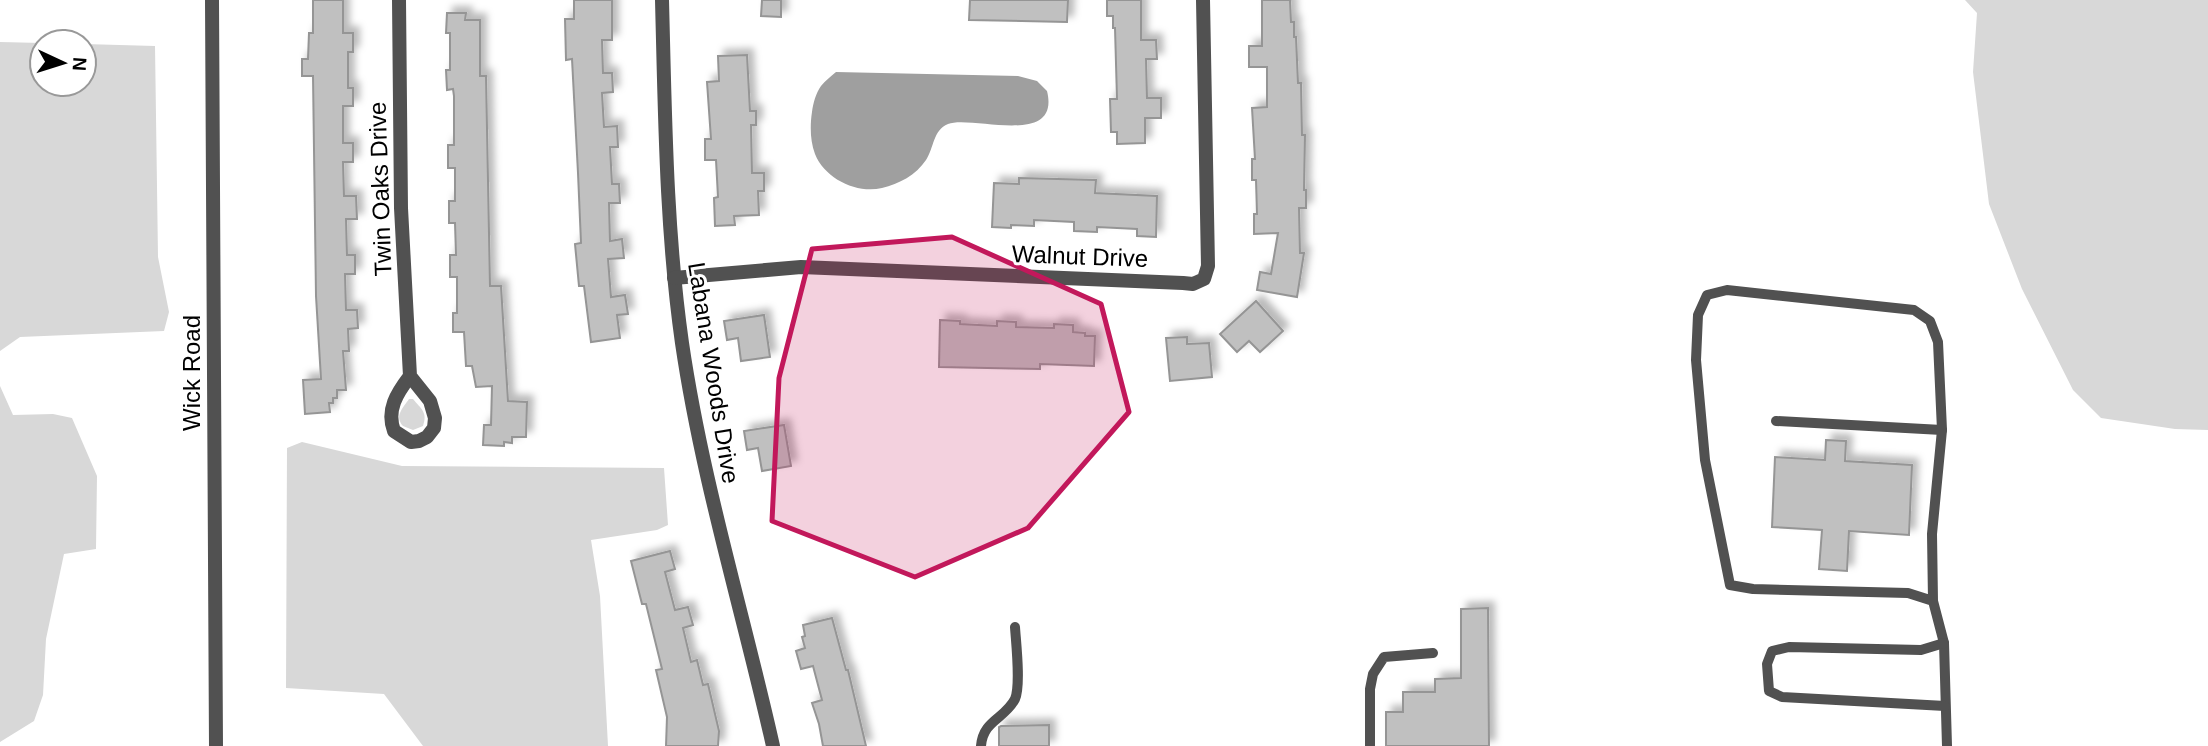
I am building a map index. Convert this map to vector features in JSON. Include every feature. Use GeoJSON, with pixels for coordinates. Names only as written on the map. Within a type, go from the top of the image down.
{"type":"FeatureCollection","features":[{"type":"Feature","properties":{"kind":"street","name":"Wick Road"},"geometry":{"type":"LineString","coordinates":[[212,0],[216,746]]}},
{"type":"Feature","properties":{"kind":"street","name":"Twin Oaks Drive"},"geometry":{"type":"LineString","coordinates":[[399,0],[401,208],[410,376]]}},
{"type":"Feature","properties":{"kind":"street","name":"Labana Woods Drive"},"geometry":{"type":"LineString","coordinates":[[662,0],[670,232],[682,345],[706,472],[773,746]]}},
{"type":"Feature","properties":{"kind":"street","name":"Walnut Drive"},"geometry":{"type":"LineString","coordinates":[[674,278],[802,267],[1183,284],[1193,284],[1204,279],[1208,266],[1203,0]]}},
{"type":"Feature","properties":{"kind":"lane"},"geometry":{"type":"LineString","coordinates":[[1933,601],[1908,593],[1753,589],[1730,585],[1705,460],[1696,360],[1698,316],[1707,295],[1727,290],[1914,310],[1930,321],[1938,342],[1942,430],[1932,534],[1933,601],[1944,643],[1947,746]]}},
{"type":"Feature","properties":{"kind":"lane"},"geometry":{"type":"LineString","coordinates":[[1776,421],[1942,430]]}},
{"type":"Feature","properties":{"kind":"lane"},"geometry":{"type":"LineString","coordinates":[[981,746],[989,724],[1014,700],[1017,690],[1015,627]]}},
{"type":"Feature","properties":{"kind":"lane"},"geometry":{"type":"LineString","coordinates":[[1944,643],[1921,650],[1789,648],[1772,651],[1767,664],[1769,691],[1782,697],[1945,706]]}},
{"type":"Feature","properties":{"kind":"lane"},"geometry":{"type":"LineString","coordinates":[[1370,746],[1370,689],[1373,674],[1384,657],[1433,653]]}},
{"type":"Feature","properties":{"kind":"highlighted area"},"geometry":{"type":"Polygon","coordinates":[[[952,237],[1101,304],[1129,412],[1028,528],[915,577],[772,521],[779,378],[812,249],[952,237]]]}},
{"type":"Feature","properties":{"kind":"shaded area"},"geometry":{"type":"Polygon","coordinates":[[[1965,0],[2208,0],[2208,430],[2175,429],[2101,418],[2073,390],[2022,289],[1989,204],[1973,72],[1977,13],[1965,0]]]}},
{"type":"Feature","properties":{"kind":"shaded area"},"geometry":{"type":"Polygon","coordinates":[[[0,42],[28,43],[28,98],[98,98],[98,44],[155,46],[158,257],[169,312],[164,331],[20,337],[0,351],[0,42]]]}},
{"type":"Feature","properties":{"kind":"shaded area"},"geometry":{"type":"Polygon","coordinates":[[[836,72],[1018,76],[1037,81],[1047,91],[1048,108],[1041,119],[1028,124],[948,124],[939,130],[926,160],[912,174],[882,188],[862,189],[843,183],[826,171],[812,144],[811,122],[815,98],[821,86],[836,72]]]}},
{"type":"Feature","properties":{"kind":"shaded area"},"geometry":{"type":"Polygon","coordinates":[[[0,386],[13,415],[53,414],[72,418],[97,476],[96,549],[64,554],[46,639],[43,695],[34,721],[0,742],[0,386]]]}},
{"type":"Feature","properties":{"kind":"shaded area"},"geometry":{"type":"Polygon","coordinates":[[[409,399],[419,405],[425,417],[423,426],[413,430],[403,426],[399,419],[400,412],[409,399]]]}},
{"type":"Feature","properties":{"kind":"shaded area"},"geometry":{"type":"Polygon","coordinates":[[[302,442],[402,466],[664,468],[668,525],[657,530],[591,540],[600,596],[608,746],[423,746],[384,694],[286,688],[287,448],[302,442]]]}},
{"type":"Feature","properties":{"kind":"building"},"geometry":{"type":"Polygon","coordinates":[[[313,0],[343,0],[343,33],[353,33],[353,52],[348,52],[348,88],[353,88],[353,106],[343,106],[343,143],[353,143],[353,162],[343,162],[344,196],[356,196],[357,219],[346,219],[347,255],[355,255],[355,274],[345,274],[346,310],[357,310],[358,328],[348,329],[349,351],[343,351],[346,390],[337,390],[337,398],[333,398],[333,403],[329,403],[330,412],[305,414],[303,380],[321,379],[316,296],[313,76],[302,76],[302,59],[308,59],[309,33],[313,33],[313,0]]]}},
{"type":"Feature","properties":{"kind":"building"},"geometry":{"type":"Polygon","coordinates":[[[574,0],[612,0],[612,40],[602,40],[603,73],[612,73],[613,92],[602,93],[604,127],[617,126],[618,147],[610,147],[612,184],[619,184],[620,203],[609,203],[610,241],[622,239],[624,258],[608,259],[611,297],[625,295],[628,314],[617,315],[620,338],[591,342],[584,286],[579,286],[575,244],[581,243],[578,173],[572,59],[566,60],[565,19],[574,19],[574,0]]]}},
{"type":"Feature","properties":{"kind":"building"},"geometry":{"type":"Polygon","coordinates":[[[762,0],[781,0],[781,17],[761,16],[762,0]]]}},
{"type":"Feature","properties":{"kind":"building"},"geometry":{"type":"Polygon","coordinates":[[[970,0],[1068,0],[1067,22],[969,20],[970,0]]]}},
{"type":"Feature","properties":{"kind":"building"},"geometry":{"type":"Polygon","coordinates":[[[1107,0],[1141,0],[1141,40],[1156,40],[1157,59],[1146,59],[1147,98],[1161,98],[1161,118],[1145,118],[1145,143],[1117,144],[1117,132],[1111,132],[1110,99],[1117,99],[1115,28],[1113,16],[1107,16],[1107,0]]]}},
{"type":"Feature","properties":{"kind":"building"},"geometry":{"type":"Polygon","coordinates":[[[1262,0],[1290,0],[1291,22],[1294,22],[1296,37],[1298,83],[1301,83],[1302,135],[1305,135],[1306,190],[1306,208],[1299,208],[1300,253],[1304,253],[1297,297],[1257,290],[1260,272],[1271,274],[1278,233],[1254,234],[1254,214],[1257,214],[1256,180],[1252,180],[1252,159],[1255,159],[1252,108],[1267,107],[1267,67],[1249,67],[1249,46],[1262,46],[1262,0]]]}},
{"type":"Feature","properties":{"kind":"building"},"geometry":{"type":"Polygon","coordinates":[[[447,13],[466,13],[465,20],[480,20],[480,76],[486,76],[490,286],[501,286],[508,401],[527,402],[526,437],[512,437],[512,443],[504,442],[504,446],[483,445],[484,425],[491,425],[492,386],[476,387],[472,366],[466,366],[464,332],[453,332],[453,313],[457,313],[457,277],[450,277],[450,255],[456,255],[455,223],[449,223],[449,201],[455,201],[455,168],[448,168],[448,145],[454,145],[454,96],[453,89],[447,90],[450,33],[446,33],[447,13]]]}},
{"type":"Feature","properties":{"kind":"building"},"geometry":{"type":"Polygon","coordinates":[[[747,55],[750,111],[756,111],[756,125],[751,125],[752,173],[764,173],[764,191],[758,191],[759,215],[734,216],[735,225],[715,226],[714,198],[718,197],[716,160],[705,160],[705,139],[711,139],[707,82],[719,81],[718,56],[747,55]]]}},
{"type":"Feature","properties":{"kind":"building"},"geometry":{"type":"Polygon","coordinates":[[[1019,178],[1096,180],[1095,193],[1157,196],[1156,237],[1137,236],[1137,229],[1097,227],[1097,232],[1074,231],[1074,222],[1034,220],[1034,226],[992,227],[994,183],[1019,184],[1019,178]]]}},
{"type":"Feature","properties":{"kind":"building"},"geometry":{"type":"Polygon","coordinates":[[[1256,301],[1283,331],[1260,352],[1249,341],[1237,352],[1220,334],[1256,301]]]}},
{"type":"Feature","properties":{"kind":"building"},"geometry":{"type":"Polygon","coordinates":[[[764,315],[770,357],[741,361],[738,338],[727,340],[724,321],[764,315]]]}},
{"type":"Feature","properties":{"kind":"building"},"geometry":{"type":"Polygon","coordinates":[[[940,320],[997,326],[997,321],[1016,322],[1016,327],[1054,328],[1054,324],[1073,325],[1073,332],[1095,336],[1094,366],[1040,364],[1040,369],[939,367],[940,320]]]}},
{"type":"Feature","properties":{"kind":"building"},"geometry":{"type":"Polygon","coordinates":[[[1187,337],[1187,344],[1209,343],[1212,377],[1170,381],[1166,338],[1187,337]]]}},
{"type":"Feature","properties":{"kind":"building"},"geometry":{"type":"Polygon","coordinates":[[[784,425],[791,466],[762,471],[758,448],[747,450],[744,431],[784,425]]]}},
{"type":"Feature","properties":{"kind":"building"},"geometry":{"type":"Polygon","coordinates":[[[1826,440],[1846,441],[1845,461],[1912,465],[1909,535],[1849,531],[1847,571],[1819,569],[1822,530],[1772,527],[1775,457],[1825,460],[1826,440]]]}},
{"type":"Feature","properties":{"kind":"building"},"geometry":{"type":"Polygon","coordinates":[[[670,551],[675,569],[665,572],[675,610],[688,607],[693,625],[683,628],[691,662],[697,660],[703,685],[708,684],[719,731],[718,746],[666,746],[667,717],[656,670],[662,669],[646,604],[642,604],[631,561],[670,551]]]}},
{"type":"Feature","properties":{"kind":"building"},"geometry":{"type":"Polygon","coordinates":[[[1488,608],[1489,746],[1386,746],[1386,712],[1403,712],[1403,692],[1435,692],[1435,679],[1461,678],[1461,609],[1488,608]]]}},
{"type":"Feature","properties":{"kind":"building"},"geometry":{"type":"Polygon","coordinates":[[[832,618],[848,670],[866,746],[823,746],[812,703],[822,700],[813,666],[801,669],[796,651],[805,648],[803,625],[832,618]]]}},
{"type":"Feature","properties":{"kind":"building"},"geometry":{"type":"Polygon","coordinates":[[[1049,725],[1049,746],[999,746],[1001,726],[1049,725]]]}}]}
